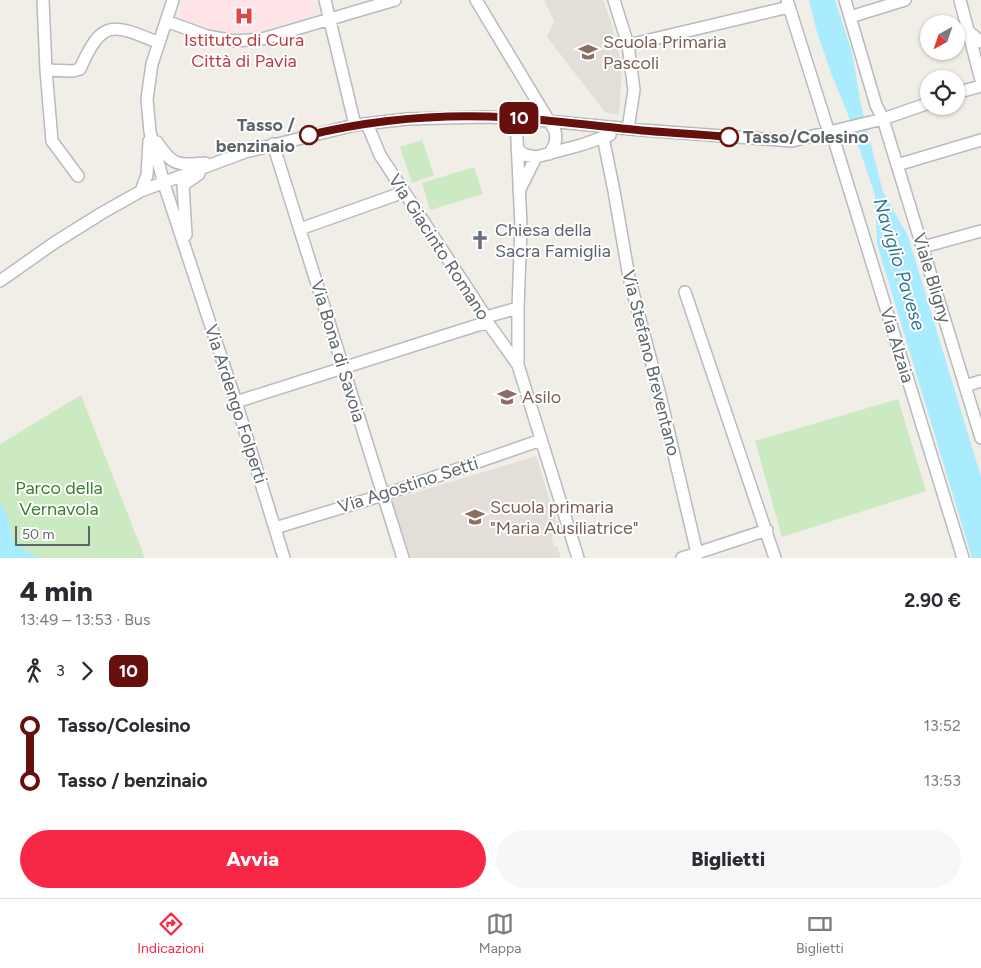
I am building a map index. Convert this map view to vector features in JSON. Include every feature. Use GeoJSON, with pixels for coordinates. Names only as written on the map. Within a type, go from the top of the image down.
{"type":"FeatureCollection","features":[{"type":"Feature","properties":{"kind":"street"},"geometry":{"type":"LineString","coordinates":[[44,0],[46,70],[52,141],[78,176]]}},
{"type":"Feature","properties":{"kind":"street"},"geometry":{"type":"LineString","coordinates":[[141,191],[148,175],[150,132],[147,100],[152,64],[173,0]]}},
{"type":"Feature","properties":{"kind":"street","name":"Via Giacinto Romano"},"geometry":{"type":"LineString","coordinates":[[325,0],[361,124],[518,365]]}},
{"type":"Feature","properties":{"kind":"street"},"geometry":{"type":"LineString","coordinates":[[166,20],[207,36],[234,41],[262,39],[395,0]]}},
{"type":"Feature","properties":{"kind":"street"},"geometry":{"type":"LineString","coordinates":[[476,0],[555,131],[555,145],[549,154]]}},
{"type":"Feature","properties":{"kind":"street"},"geometry":{"type":"LineString","coordinates":[[614,0],[628,45],[634,90],[628,129]]}},
{"type":"Feature","properties":{"kind":"street","name":"Viale Bligny"},"geometry":{"type":"LineString","coordinates":[[845,0],[876,105],[883,119],[981,438]]}},
{"type":"Feature","properties":{"kind":"street"},"geometry":{"type":"LineString","coordinates":[[850,17],[905,0]]}},
{"type":"Feature","properties":{"kind":"street"},"geometry":{"type":"LineString","coordinates":[[960,0],[981,80]]}},
{"type":"Feature","properties":{"kind":"street"},"geometry":{"type":"LineString","coordinates":[[628,45],[788,3]]}},
{"type":"Feature","properties":{"kind":"street","name":"Via Alzaia"},"geometry":{"type":"LineString","coordinates":[[788,3],[829,133],[834,140],[963,558]]}},
{"type":"Feature","properties":{"kind":"street"},"geometry":{"type":"LineString","coordinates":[[46,70],[73,71],[80,69],[95,39],[104,31],[114,28],[132,31],[159,43]]}},
{"type":"Feature","properties":{"kind":"street"},"geometry":{"type":"LineString","coordinates":[[967,30],[981,42]]}},
{"type":"Feature","properties":{"kind":"street"},"geometry":{"type":"LineString","coordinates":[[965,90],[981,86]]}},
{"type":"Feature","properties":{"kind":"street"},"geometry":{"type":"LineString","coordinates":[[0,281],[102,212],[141,191],[164,184],[217,162],[273,144],[361,124],[407,118],[516,118],[628,129],[792,141],[883,119],[920,106]]}},
{"type":"Feature","properties":{"kind":"street"},"geometry":{"type":"LineString","coordinates":[[516,118],[521,226],[518,365],[578,558]]}},
{"type":"Feature","properties":{"kind":"street"},"geometry":{"type":"LineString","coordinates":[[516,149],[525,155],[536,157],[582,145],[628,129]]}},
{"type":"Feature","properties":{"kind":"street"},"geometry":{"type":"LineString","coordinates":[[150,132],[167,157],[174,162],[182,165],[217,162]]}},
{"type":"Feature","properties":{"kind":"street","name":"Via Ardengo Folperti"},"geometry":{"type":"LineString","coordinates":[[150,132],[164,184],[236,402],[284,558]]}},
{"type":"Feature","properties":{"kind":"street","name":"Via Stefano Breventano"},"geometry":{"type":"LineString","coordinates":[[603,137],[629,277],[660,395],[696,556]]}},
{"type":"Feature","properties":{"kind":"street"},"geometry":{"type":"LineString","coordinates":[[897,165],[981,140]]}},
{"type":"Feature","properties":{"kind":"street","name":"Via Bona di Savoia"},"geometry":{"type":"LineString","coordinates":[[273,144],[403,558]]}},
{"type":"Feature","properties":{"kind":"street"},"geometry":{"type":"LineString","coordinates":[[518,193],[536,157]]}},
{"type":"Feature","properties":{"kind":"street","name":"Via Ardengo Folperti"},"geometry":{"type":"LineString","coordinates":[[186,249],[183,186],[217,162]]}},
{"type":"Feature","properties":{"kind":"street"},"geometry":{"type":"LineString","coordinates":[[300,229],[404,192]]}},
{"type":"Feature","properties":{"kind":"street"},"geometry":{"type":"LineString","coordinates":[[923,247],[981,230]]}},
{"type":"Feature","properties":{"kind":"street"},"geometry":{"type":"LineString","coordinates":[[685,292],[775,558]]}},
{"type":"Feature","properties":{"kind":"street"},"geometry":{"type":"LineString","coordinates":[[236,402],[478,325],[518,308]]}},
{"type":"Feature","properties":{"kind":"street"},"geometry":{"type":"LineString","coordinates":[[965,386],[981,381]]}},
{"type":"Feature","properties":{"kind":"street","name":"Via Agostino Setti"},"geometry":{"type":"LineString","coordinates":[[275,528],[383,495],[541,440]]}},
{"type":"Feature","properties":{"kind":"street"},"geometry":{"type":"LineString","coordinates":[[682,558],[696,556],[767,530]]}},
{"type":"Feature","properties":{"kind":"shaded area","name":"Istituto di Cura Città di Pavia"},"geometry":{"type":"Polygon","coordinates":[[[185,0],[311,0],[315,15],[254,32],[239,34],[219,32],[178,18],[185,0]]]}},
{"type":"Feature","properties":{"kind":"shaded area","name":"Scuola Primaria Pascoli"},"geometry":{"type":"Polygon","coordinates":[[[544,0],[603,0],[612,25],[622,67],[619,115],[605,112],[547,37],[554,21],[544,0]]]}},
{"type":"Feature","properties":{"kind":"shaded area","name":"Scuola primaria \"Maria Ausiliatrice\""},"geometry":{"type":"Polygon","coordinates":[[[536,456],[560,533],[551,536],[554,547],[557,546],[561,558],[410,558],[391,500],[536,456]]]}},
{"type":"Feature","properties":{"kind":"green space"},"geometry":{"type":"Polygon","coordinates":[[[422,140],[434,175],[412,183],[400,147],[422,140]]]}},
{"type":"Feature","properties":{"kind":"green space"},"geometry":{"type":"Polygon","coordinates":[[[474,167],[483,194],[430,210],[422,183],[474,167]]]}},
{"type":"Feature","properties":{"kind":"green space","name":"Parco della Vernavola"},"geometry":{"type":"Polygon","coordinates":[[[81,395],[145,558],[0,558],[0,444],[81,395]]]}},
{"type":"Feature","properties":{"kind":"green space"},"geometry":{"type":"Polygon","coordinates":[[[898,399],[926,491],[782,537],[755,441],[898,399]]]}},
{"type":"Feature","properties":{"kind":"water","name":"Naviglio Pavese"},"geometry":{"type":"Polygon","coordinates":[[[809,0],[835,0],[852,53],[861,105],[883,192],[908,236],[981,477],[981,558],[972,558],[877,244],[875,195],[817,32],[809,0]]]}},
{"type":"Feature","properties":{"kind":"water"},"geometry":{"type":"Polygon","coordinates":[[[0,502],[7,514],[13,542],[38,558],[0,558],[0,502]]]}},
{"type":"Feature","properties":{"kind":"bus line","name":"10"},"geometry":{"type":"LineString","coordinates":[[309,135],[356,125],[407,118],[484,117],[516,118],[729,137]]}},
{"type":"Feature","properties":{"kind":"place","name":"Istituto di Cura Città di Pavia"},"geometry":{"type":"Point","coordinates":[244,16]}},
{"type":"Feature","properties":{"kind":"place","name":"Scuola Primaria Pascoli"},"geometry":{"type":"Point","coordinates":[588,52]}},
{"type":"Feature","properties":{"kind":"place","name":"Tasso / benzinaio"},"geometry":{"type":"Point","coordinates":[309,135]}},
{"type":"Feature","properties":{"kind":"place","name":"Tasso/Colesino"},"geometry":{"type":"Point","coordinates":[729,137]}},
{"type":"Feature","properties":{"kind":"place","name":"Chiesa della Sacra Famiglia"},"geometry":{"type":"Point","coordinates":[480,240]}},
{"type":"Feature","properties":{"kind":"place","name":"Asilo"},"geometry":{"type":"Point","coordinates":[507,397]}},
{"type":"Feature","properties":{"kind":"place","name":"Scuola primaria \"Maria Ausiliatrice\""},"geometry":{"type":"Point","coordinates":[475,517]}}]}
